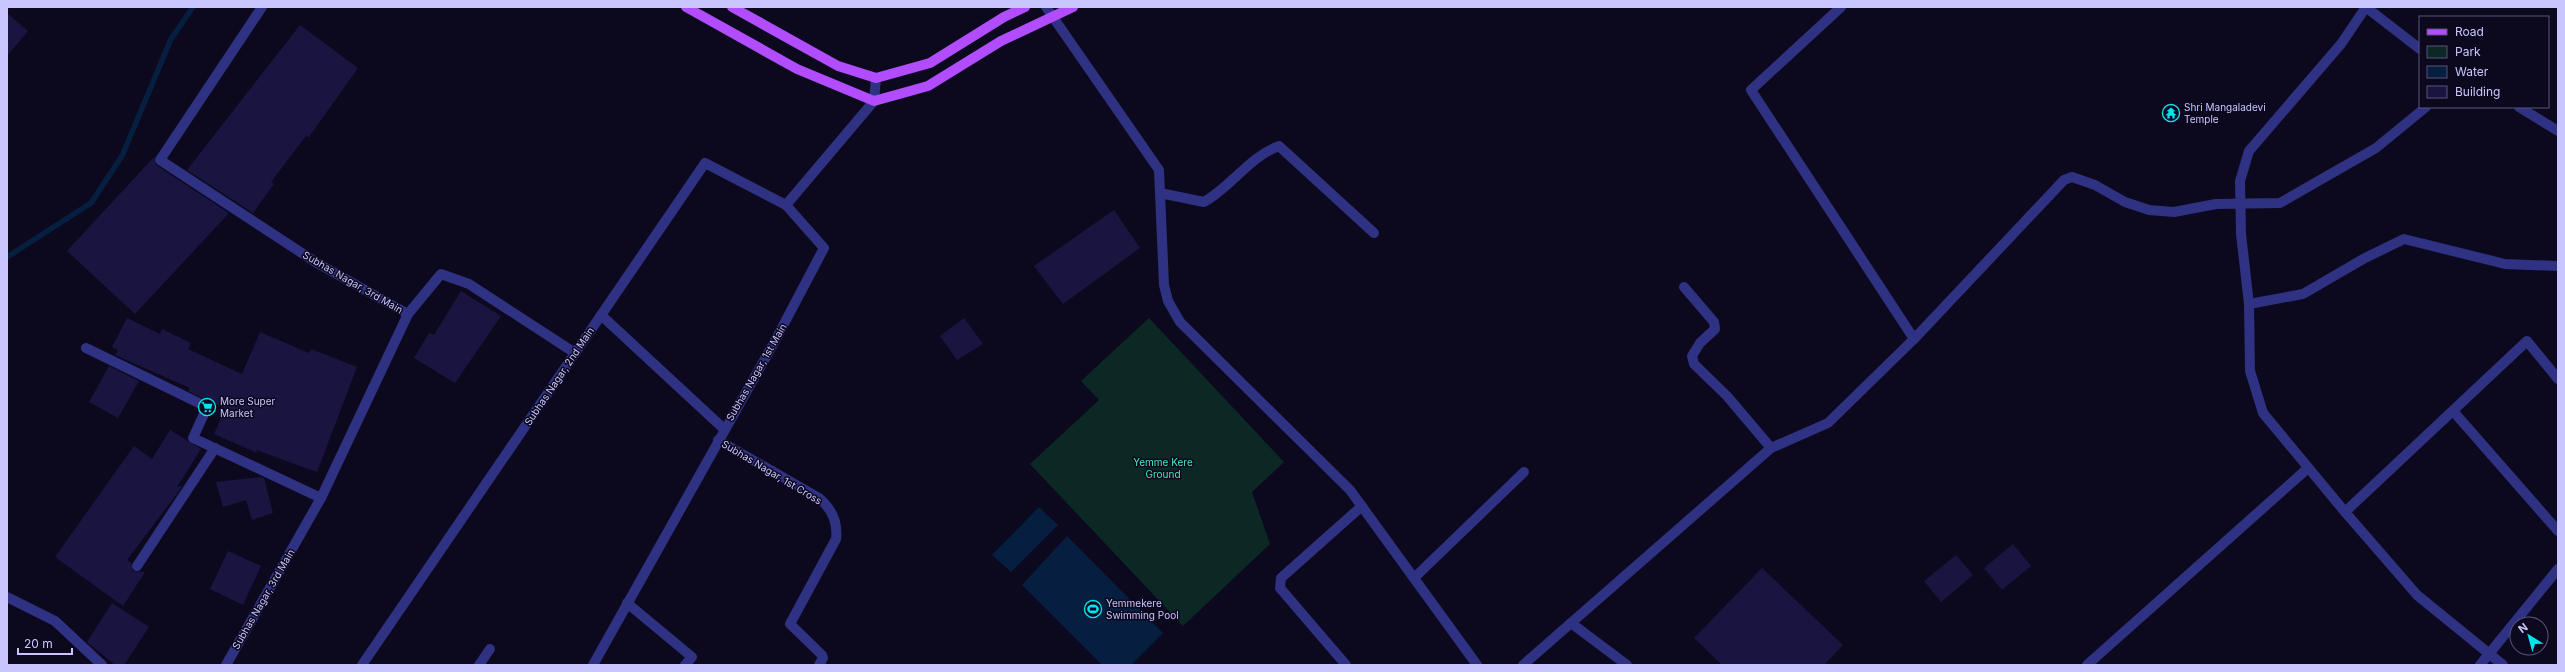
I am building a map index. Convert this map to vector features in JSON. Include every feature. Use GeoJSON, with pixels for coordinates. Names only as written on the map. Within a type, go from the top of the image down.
{"type":"FeatureCollection","features":[{"type":"Feature","properties":{"kind":"main road"},"geometry":{"type":"LineString","coordinates":[[686,7],[797,69],[874,102],[928,86],[1001,40],[1073,7]]}},
{"type":"Feature","properties":{"kind":"main road"},"geometry":{"type":"LineString","coordinates":[[732,7],[838,66],[876,78],[930,63],[1004,17],[1025,7]]}},
{"type":"Feature","properties":{"kind":"street","name":"Subhas Nagar, 3rd Main"},"geometry":{"type":"LineString","coordinates":[[226,665],[321,498],[408,314],[317,263],[160,160],[262,7]]}},
{"type":"Feature","properties":{"kind":"street"},"geometry":{"type":"LineString","coordinates":[[1046,7],[1159,170],[1164,284],[1168,301],[1180,322],[1350,490],[1477,665]]}},
{"type":"Feature","properties":{"kind":"street"},"geometry":{"type":"LineString","coordinates":[[1841,7],[1751,90],[1914,339]]}},
{"type":"Feature","properties":{"kind":"street"},"geometry":{"type":"LineString","coordinates":[[2419,48],[2366,8],[2341,44],[2249,151],[2240,181],[2240,205],[2249,304],[2250,371],[2263,413],[2308,468],[2417,595],[2502,665]]}},
{"type":"Feature","properties":{"kind":"street"},"geometry":{"type":"LineString","coordinates":[[786,206],[874,102],[876,78]]}},
{"type":"Feature","properties":{"kind":"street"},"geometry":{"type":"LineString","coordinates":[[1523,665],[1771,448],[1828,422],[1914,339],[2064,180],[2072,177],[2090,183],[2125,202],[2149,210],[2174,212],[2216,204],[2240,205],[2280,203],[2376,148],[2425,108]]}},
{"type":"Feature","properties":{"kind":"street"},"geometry":{"type":"LineString","coordinates":[[2521,108],[2558,131]]}},
{"type":"Feature","properties":{"kind":"street"},"geometry":{"type":"LineString","coordinates":[[1160,192],[1204,202],[1219,194],[1260,155],[1279,146],[1374,233]]}},
{"type":"Feature","properties":{"kind":"street","name":"Subhas Nagar, 2nd Main"},"geometry":{"type":"LineString","coordinates":[[362,665],[705,163],[786,206]]}},
{"type":"Feature","properties":{"kind":"street","name":"Subhas Nagar, 1st Main"},"geometry":{"type":"LineString","coordinates":[[593,665],[724,429],[776,339],[824,248],[786,206]]}},
{"type":"Feature","properties":{"kind":"street"},"geometry":{"type":"LineString","coordinates":[[2249,304],[2303,294],[2365,258],[2404,239],[2504,264],[2558,266]]}},
{"type":"Feature","properties":{"kind":"street"},"geometry":{"type":"LineString","coordinates":[[408,314],[441,274],[469,284],[575,353]]}},
{"type":"Feature","properties":{"kind":"street"},"geometry":{"type":"LineString","coordinates":[[1684,287],[1714,322],[1716,329],[1700,343],[1692,356],[1694,364],[1727,396],[1771,448]]}},
{"type":"Feature","properties":{"kind":"street"},"geometry":{"type":"LineString","coordinates":[[601,315],[724,429]]}},
{"type":"Feature","properties":{"kind":"street"},"geometry":{"type":"LineString","coordinates":[[2346,512],[2527,341],[2558,379]]}},
{"type":"Feature","properties":{"kind":"street"},"geometry":{"type":"LineString","coordinates":[[86,348],[207,407],[193,438],[321,498]]}},
{"type":"Feature","properties":{"kind":"street"},"geometry":{"type":"LineString","coordinates":[[2453,411],[2558,531]]}},
{"type":"Feature","properties":{"kind":"street","name":"Subhas Nagar, 1st Cross"},"geometry":{"type":"LineString","coordinates":[[718,440],[819,498],[825,503],[834,517],[837,528],[836,539],[790,624],[822,655],[824,658],[819,665]]}},
{"type":"Feature","properties":{"kind":"street"},"geometry":{"type":"LineString","coordinates":[[136,566],[215,448]]}},
{"type":"Feature","properties":{"kind":"street"},"geometry":{"type":"LineString","coordinates":[[2087,665],[2308,468]]}},
{"type":"Feature","properties":{"kind":"street"},"geometry":{"type":"LineString","coordinates":[[1414,578],[1524,472]]}},
{"type":"Feature","properties":{"kind":"street"},"geometry":{"type":"LineString","coordinates":[[1346,665],[1280,588],[1281,578],[1362,506]]}},
{"type":"Feature","properties":{"kind":"street"},"geometry":{"type":"LineString","coordinates":[[2480,665],[2558,569]]}},
{"type":"Feature","properties":{"kind":"street"},"geometry":{"type":"LineString","coordinates":[[7,597],[55,621],[102,665]]}},
{"type":"Feature","properties":{"kind":"street"},"geometry":{"type":"LineString","coordinates":[[628,603],[692,657],[685,665]]}},
{"type":"Feature","properties":{"kind":"street"},"geometry":{"type":"LineString","coordinates":[[1571,622],[1627,665]]}},
{"type":"Feature","properties":{"kind":"street"},"geometry":{"type":"LineString","coordinates":[[479,665],[490,649]]}},
{"type":"Feature","properties":{"kind":"green space","name":"Yemme Kere Ground"},"geometry":{"type":"Polygon","coordinates":[[[1149,318],[1284,462],[1252,492],[1270,544],[1183,626],[1030,464],[1099,400],[1081,381],[1149,318]]]}},
{"type":"Feature","properties":{"kind":"water"},"geometry":{"type":"Polygon","coordinates":[[[1039,507],[1058,525],[1011,572],[992,555],[1039,507]]]}},
{"type":"Feature","properties":{"kind":"water","name":"Yemmekere Swimming Pool"},"geometry":{"type":"Polygon","coordinates":[[[1067,536],[1163,633],[1131,665],[1102,665],[1022,585],[1067,536]]]}},
{"type":"Feature","properties":{"kind":"building"},"geometry":{"type":"Polygon","coordinates":[[[7,13],[28,31],[7,56],[7,13]]]}},
{"type":"Feature","properties":{"kind":"building"},"geometry":{"type":"Polygon","coordinates":[[[300,25],[358,68],[309,137],[306,136],[271,182],[274,184],[253,213],[187,170],[300,25]]]}},
{"type":"Feature","properties":{"kind":"building"},"geometry":{"type":"Polygon","coordinates":[[[154,157],[156,165],[229,213],[135,314],[67,251],[154,157]]]}},
{"type":"Feature","properties":{"kind":"building"},"geometry":{"type":"Polygon","coordinates":[[[1114,210],[1140,248],[1063,304],[1034,266],[1114,210]]]}},
{"type":"Feature","properties":{"kind":"building"},"geometry":{"type":"Polygon","coordinates":[[[461,291],[501,316],[455,383],[414,358],[429,333],[434,335],[461,291]]]}},
{"type":"Feature","properties":{"kind":"building"},"geometry":{"type":"Polygon","coordinates":[[[127,318],[160,334],[162,329],[191,343],[188,349],[242,374],[260,332],[309,353],[311,349],[357,367],[317,472],[256,450],[257,453],[214,434],[225,409],[188,391],[190,388],[115,355],[118,350],[112,347],[127,318]]]}},
{"type":"Feature","properties":{"kind":"building"},"geometry":{"type":"Polygon","coordinates":[[[964,318],[983,344],[957,360],[940,336],[964,318]]]}},
{"type":"Feature","properties":{"kind":"building"},"geometry":{"type":"Polygon","coordinates":[[[109,366],[139,381],[118,418],[89,402],[109,366]]]}},
{"type":"Feature","properties":{"kind":"building"},"geometry":{"type":"Polygon","coordinates":[[[170,430],[201,449],[177,487],[182,486],[179,491],[127,560],[131,563],[133,571],[145,572],[123,606],[55,557],[134,446],[152,459],[170,430]]]}},
{"type":"Feature","properties":{"kind":"building"},"geometry":{"type":"Polygon","coordinates":[[[261,477],[264,478],[273,513],[252,520],[246,500],[223,507],[216,482],[261,477]]]}},
{"type":"Feature","properties":{"kind":"building"},"geometry":{"type":"Polygon","coordinates":[[[2013,544],[2031,566],[2002,590],[1984,568],[2013,544]]]}},
{"type":"Feature","properties":{"kind":"building"},"geometry":{"type":"Polygon","coordinates":[[[228,551],[261,566],[243,605],[210,589],[228,551]]]}},
{"type":"Feature","properties":{"kind":"building"},"geometry":{"type":"Polygon","coordinates":[[[1956,555],[1973,575],[1941,602],[1924,581],[1956,555]]]}},
{"type":"Feature","properties":{"kind":"building"},"geometry":{"type":"Polygon","coordinates":[[[1762,568],[1843,645],[1824,665],[1722,665],[1694,638],[1762,568]]]}},
{"type":"Feature","properties":{"kind":"building"},"geometry":{"type":"Polygon","coordinates":[[[112,603],[149,627],[124,665],[115,665],[87,642],[112,603]]]}},
{"type":"Feature","properties":{"kind":"waterway"},"geometry":{"type":"LineString","coordinates":[[7,257],[91,203],[122,156],[171,39],[193,7]]}},
{"type":"Feature","properties":{"kind":"place","name":"Shri Mangaladevi Temple"},"geometry":{"type":"Point","coordinates":[2171,113]}},
{"type":"Feature","properties":{"kind":"place","name":"More Super Market"},"geometry":{"type":"Point","coordinates":[207,407]}},
{"type":"Feature","properties":{"kind":"place","name":"Yemmekere Swimming Pool"},"geometry":{"type":"Point","coordinates":[1093,609]}}]}
